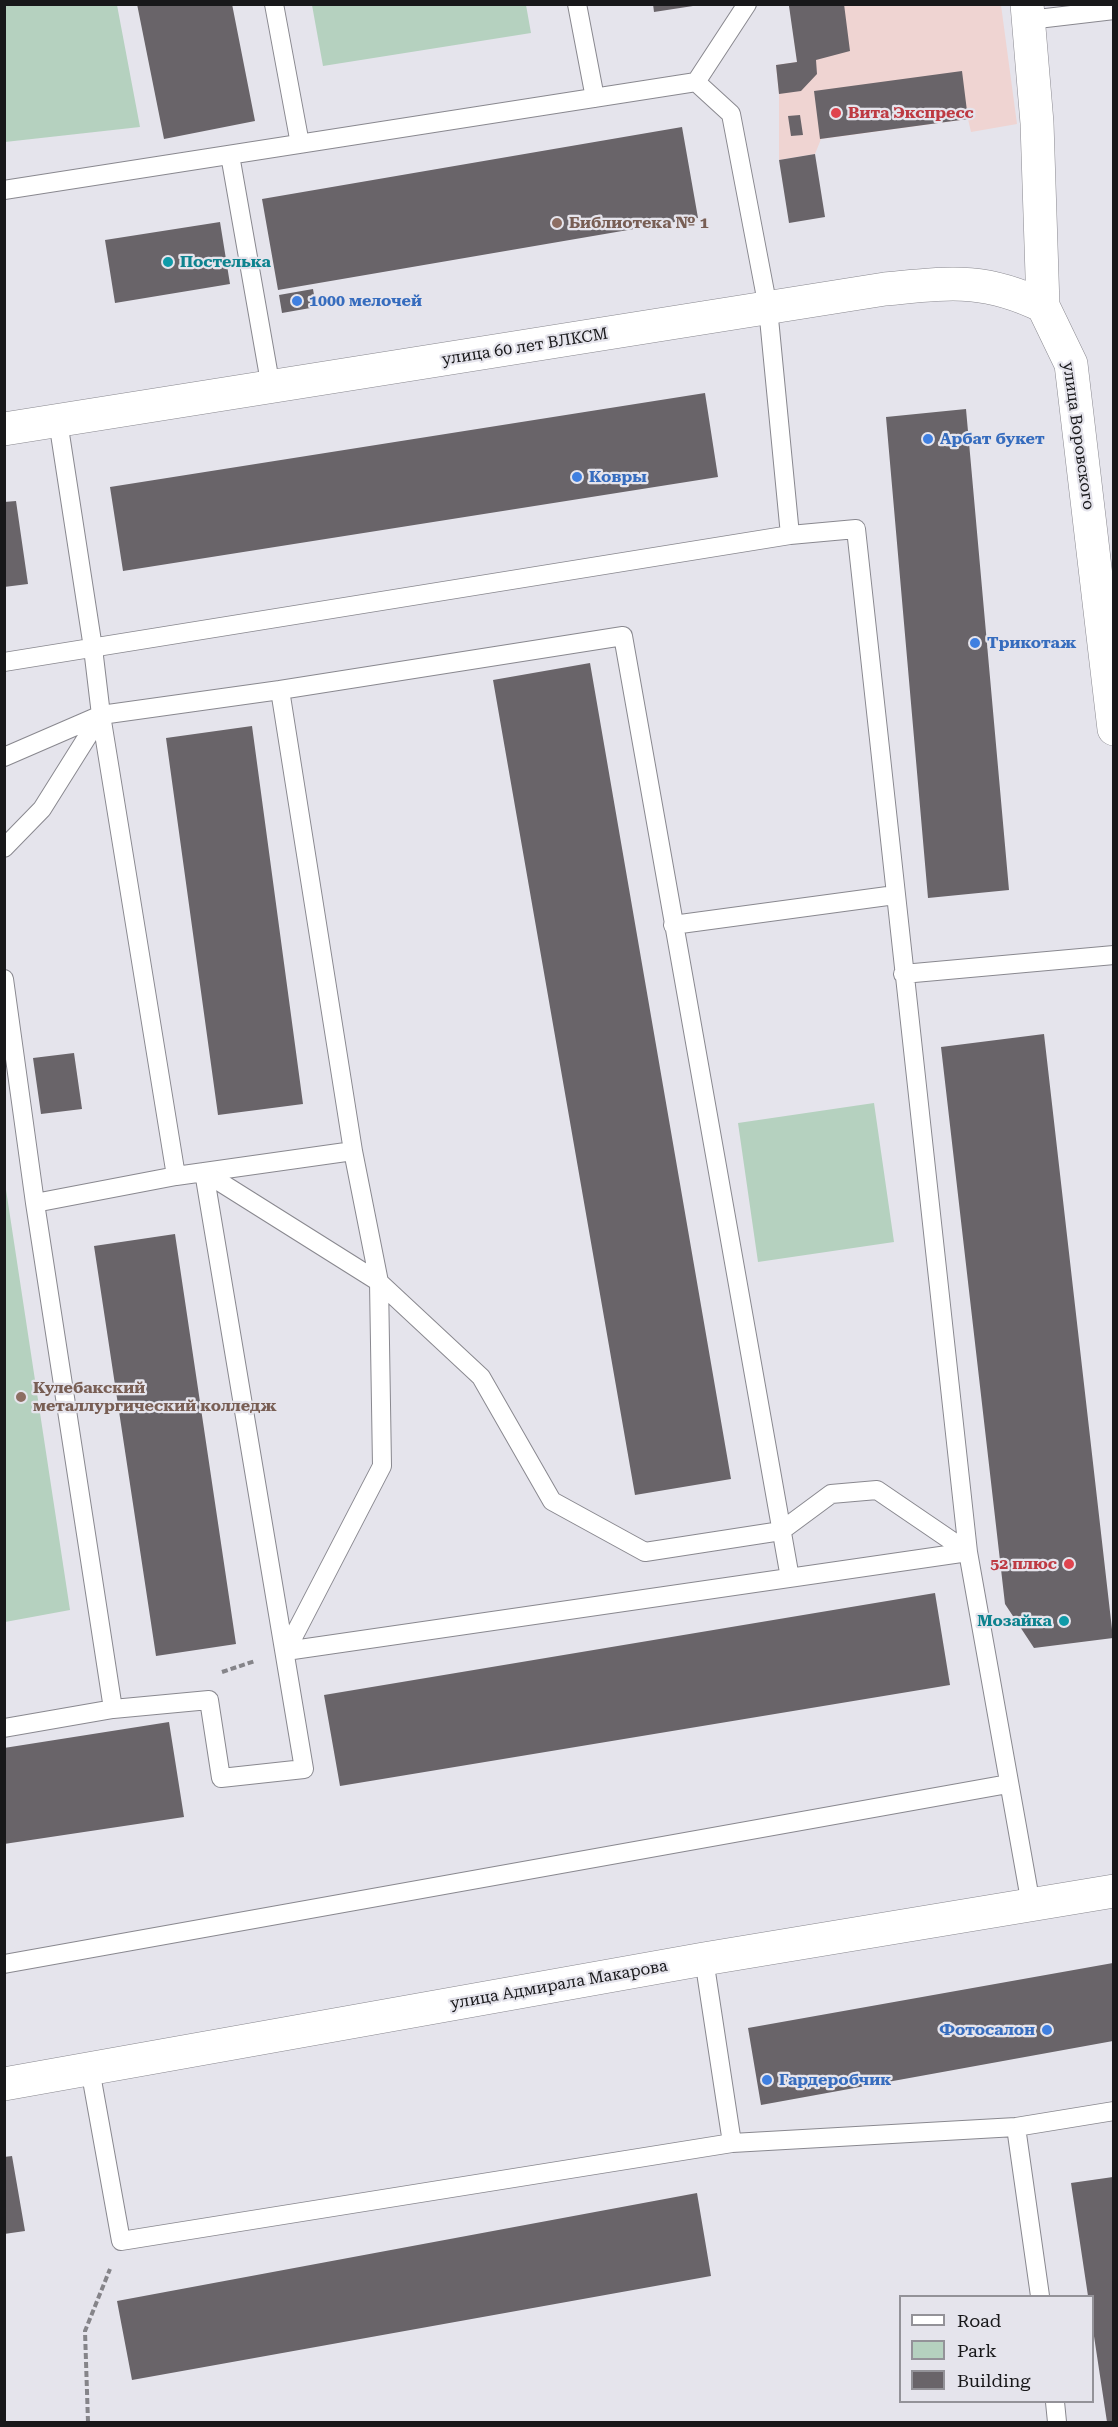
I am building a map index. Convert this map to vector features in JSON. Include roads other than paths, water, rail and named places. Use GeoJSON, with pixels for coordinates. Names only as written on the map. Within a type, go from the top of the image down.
{"type":"FeatureCollection","features":[{"type":"Feature","properties":{"kind":"street","name":"улица Воровского"},"geometry":{"type":"LineString","coordinates":[[1028,12],[1037,123],[1043,306],[1071,364],[1107,615],[1113,729]]}},
{"type":"Feature","properties":{"kind":"street","name":"улица 60 лет ВЛКСМ"},"geometry":{"type":"LineString","coordinates":[[4,429],[885,289],[937,284],[982,284],[1016,293],[1043,306]]}},
{"type":"Feature","properties":{"kind":"street","name":"улица Адмирала Макарова"},"geometry":{"type":"LineString","coordinates":[[4,2084],[704,1959],[1113,1891]]}},
{"type":"Feature","properties":{"kind":"lane"},"geometry":{"type":"LineString","coordinates":[[274,4],[300,144]]}},
{"type":"Feature","properties":{"kind":"lane"},"geometry":{"type":"LineString","coordinates":[[578,4],[595,98]]}},
{"type":"Feature","properties":{"kind":"lane"},"geometry":{"type":"LineString","coordinates":[[4,190],[696,82],[747,4]]}},
{"type":"Feature","properties":{"kind":"lane"},"geometry":{"type":"LineString","coordinates":[[1028,12],[1113,9]]}},
{"type":"Feature","properties":{"kind":"lane"},"geometry":{"type":"LineString","coordinates":[[696,82],[731,114],[768,308],[790,535]]}},
{"type":"Feature","properties":{"kind":"lane"},"geometry":{"type":"LineString","coordinates":[[230,155],[271,388]]}},
{"type":"Feature","properties":{"kind":"lane"},"geometry":{"type":"LineString","coordinates":[[58,421],[101,715],[176,1176]]}},
{"type":"Feature","properties":{"kind":"lane"},"geometry":{"type":"LineString","coordinates":[[4,662],[790,535],[856,529],[968,1552],[1030,1905]]}},
{"type":"Feature","properties":{"kind":"lane"},"geometry":{"type":"LineString","coordinates":[[4,757],[101,715],[280,690],[623,636],[790,1578]]}},
{"type":"Feature","properties":{"kind":"lane"},"geometry":{"type":"LineString","coordinates":[[280,690],[353,1151],[379,1282],[382,1466],[286,1651]]}},
{"type":"Feature","properties":{"kind":"lane"},"geometry":{"type":"LineString","coordinates":[[4,848],[42,809],[101,715]]}},
{"type":"Feature","properties":{"kind":"lane"},"geometry":{"type":"LineString","coordinates":[[673,925],[895,895]]}},
{"type":"Feature","properties":{"kind":"lane"},"geometry":{"type":"LineString","coordinates":[[903,974],[1113,955]]}},
{"type":"Feature","properties":{"kind":"lane"},"geometry":{"type":"LineString","coordinates":[[4,979],[113,1709]]}},
{"type":"Feature","properties":{"kind":"lane"},"geometry":{"type":"LineString","coordinates":[[36,1203],[176,1176],[353,1151]]}},
{"type":"Feature","properties":{"kind":"lane"},"geometry":{"type":"LineString","coordinates":[[204,1172],[379,1282],[481,1377],[552,1501],[645,1552],[781,1531],[831,1494],[877,1490],[968,1552]]}},
{"type":"Feature","properties":{"kind":"lane"},"geometry":{"type":"LineString","coordinates":[[4,1728],[113,1709],[209,1700],[221,1778],[304,1769],[204,1172]]}},
{"type":"Feature","properties":{"kind":"lane"},"geometry":{"type":"LineString","coordinates":[[286,1651],[968,1552]]}},
{"type":"Feature","properties":{"kind":"lane"},"geometry":{"type":"LineString","coordinates":[[4,1964],[1008,1784]]}},
{"type":"Feature","properties":{"kind":"lane"},"geometry":{"type":"LineString","coordinates":[[704,1959],[732,2143]]}},
{"type":"Feature","properties":{"kind":"lane"},"geometry":{"type":"LineString","coordinates":[[90,2069],[121,2241],[732,2143],[1016,2127],[1113,2111]]}},
{"type":"Feature","properties":{"kind":"lane"},"geometry":{"type":"LineString","coordinates":[[1016,2127],[1040,2295]]}},
{"type":"Feature","properties":{"kind":"lane"},"geometry":{"type":"LineString","coordinates":[[1054,2403],[1058,2422]]}},
{"type":"Feature","properties":{"kind":"place","name":"Вита Экспресс"},"geometry":{"type":"Point","coordinates":[836,113]}},
{"type":"Feature","properties":{"kind":"place","name":"Библиотека № 1"},"geometry":{"type":"Point","coordinates":[557,223]}},
{"type":"Feature","properties":{"kind":"place","name":"Постелька"},"geometry":{"type":"Point","coordinates":[168,262]}},
{"type":"Feature","properties":{"kind":"place","name":"1000 мелочей"},"geometry":{"type":"Point","coordinates":[297,301]}},
{"type":"Feature","properties":{"kind":"place","name":"Арбат букет"},"geometry":{"type":"Point","coordinates":[928,439]}},
{"type":"Feature","properties":{"kind":"place","name":"Ковры"},"geometry":{"type":"Point","coordinates":[577,477]}},
{"type":"Feature","properties":{"kind":"place","name":"Трикотаж"},"geometry":{"type":"Point","coordinates":[975,643]}},
{"type":"Feature","properties":{"kind":"place","name":"Кулебакский металлургический колледж"},"geometry":{"type":"Point","coordinates":[21,1397]}},
{"type":"Feature","properties":{"kind":"place","name":"52 плюс"},"geometry":{"type":"Point","coordinates":[1069,1564]}},
{"type":"Feature","properties":{"kind":"place","name":"Мозайка"},"geometry":{"type":"Point","coordinates":[1064,1621]}},
{"type":"Feature","properties":{"kind":"place","name":"Фотосалон"},"geometry":{"type":"Point","coordinates":[1047,2030]}},
{"type":"Feature","properties":{"kind":"place","name":"Гардеробчик"},"geometry":{"type":"Point","coordinates":[767,2080]}}]}
